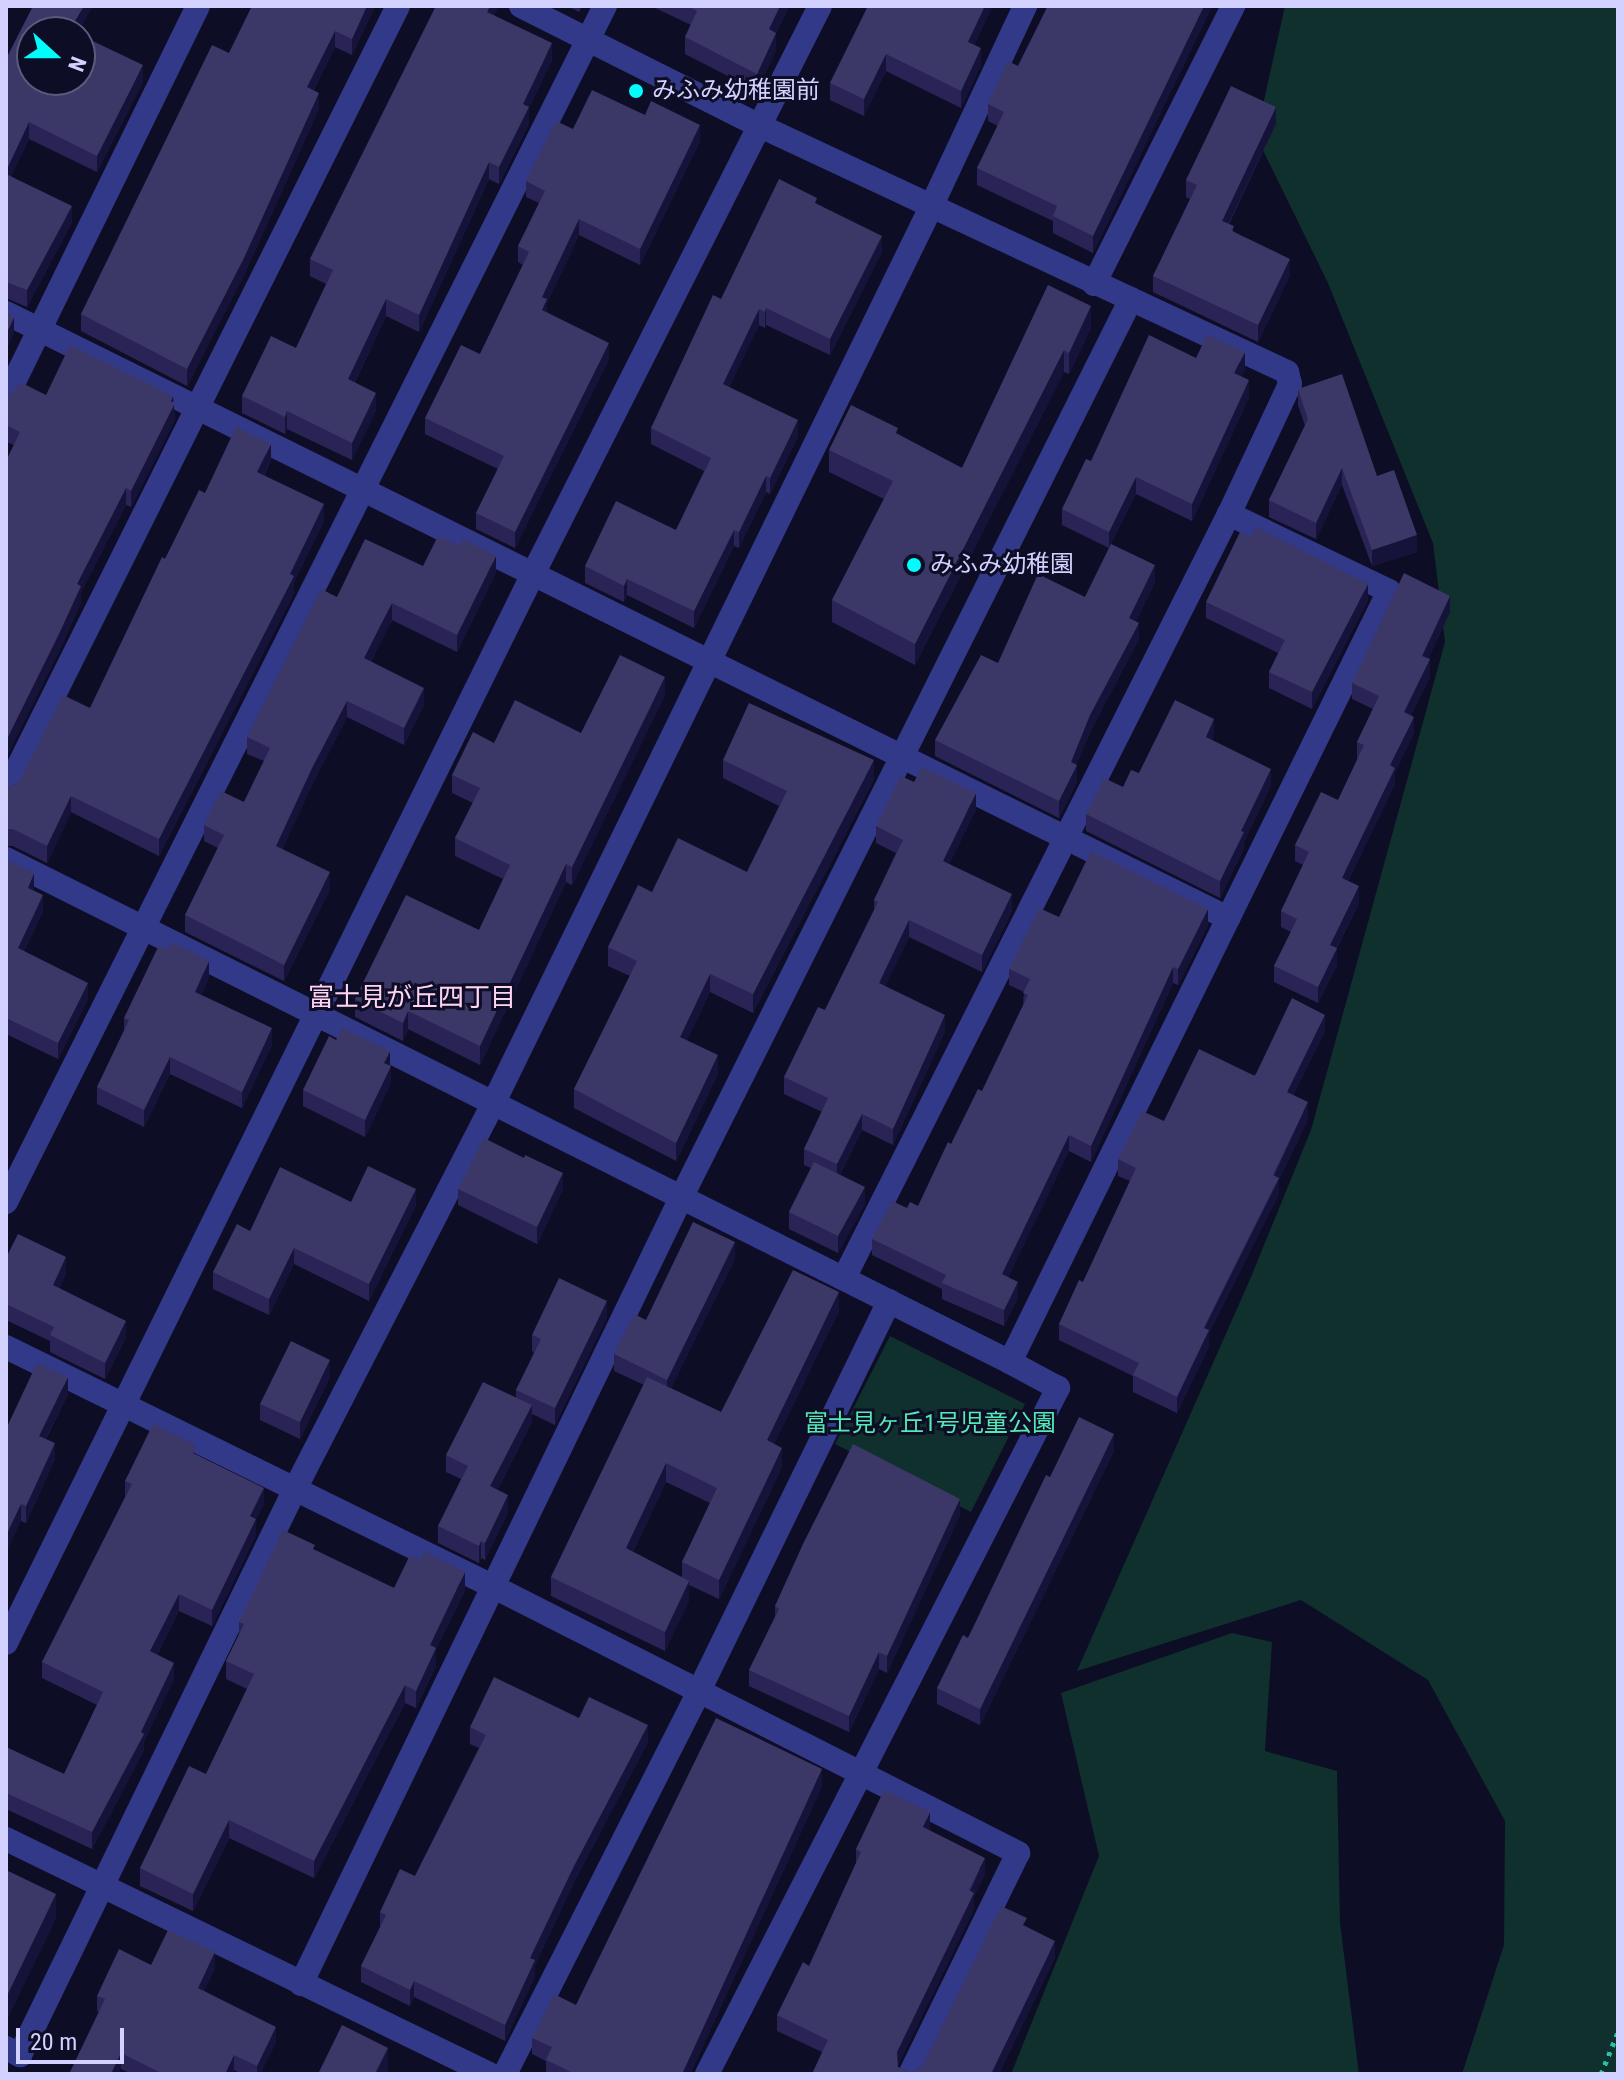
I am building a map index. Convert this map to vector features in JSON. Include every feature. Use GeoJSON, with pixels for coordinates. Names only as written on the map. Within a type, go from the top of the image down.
{"type":"FeatureCollection","features":[{"type":"Feature","properties":{"kind":"street"},"geometry":{"type":"LineString","coordinates":[[6,398],[198,6]]}},
{"type":"Feature","properties":{"kind":"street"},"geometry":{"type":"LineString","coordinates":[[6,791],[398,6]]}},
{"type":"Feature","properties":{"kind":"street"},"geometry":{"type":"LineString","coordinates":[[521,6],[758,125],[1287,372],[1290,384],[1229,514],[844,1278]]}},
{"type":"Feature","properties":{"kind":"street"},"geometry":{"type":"LineString","coordinates":[[6,1202],[605,6]]}},
{"type":"Feature","properties":{"kind":"street"},"geometry":{"type":"LineString","coordinates":[[6,1643],[533,574],[820,6]]}},
{"type":"Feature","properties":{"kind":"street"},"geometry":{"type":"LineString","coordinates":[[6,2048],[20,2055],[295,1489],[493,1104],[931,207],[1025,6]]}},
{"type":"Feature","properties":{"kind":"street"},"geometry":{"type":"LineString","coordinates":[[1094,284],[1233,6]]}},
{"type":"Feature","properties":{"kind":"street"},"geometry":{"type":"LineString","coordinates":[[301,1984],[682,1196],[1131,299]]}},
{"type":"Feature","properties":{"kind":"street"},"geometry":{"type":"LineString","coordinates":[[6,313],[1228,918]]}},
{"type":"Feature","properties":{"kind":"street"},"geometry":{"type":"LineString","coordinates":[[1010,1362],[1389,591],[1229,514]]}},
{"type":"Feature","properties":{"kind":"street"},"geometry":{"type":"LineString","coordinates":[[6,859],[316,1017],[682,1196],[1058,1388],[707,2074]]}},
{"type":"Feature","properties":{"kind":"street"},"geometry":{"type":"LineString","coordinates":[[505,2074],[699,1691],[889,1301]]}},
{"type":"Feature","properties":{"kind":"street"},"geometry":{"type":"LineString","coordinates":[[6,1347],[494,1587],[1018,1853],[910,2074]]}},
{"type":"Feature","properties":{"kind":"street"},"geometry":{"type":"LineString","coordinates":[[6,1839],[489,2074]]}},
{"type":"Feature","properties":{"kind":"path"},"geometry":{"type":"LineString","coordinates":[[1601,2074],[1618,2032]]}},
{"type":"Feature","properties":{"kind":"green space"},"geometry":{"type":"Polygon","coordinates":[[[1285,6],[1618,6],[1618,2074],[1462,2074],[1504,1945],[1505,1821],[1428,1680],[1301,1600],[1077,1671],[1251,1277],[1311,1130],[1445,642],[1433,543],[1328,283],[1256,136],[1285,6]]]}},
{"type":"Feature","properties":{"kind":"green space","name":"富士見ヶ丘1号児童公園"},"geometry":{"type":"Polygon","coordinates":[[[890,1336],[1025,1404],[971,1512],[835,1444],[890,1336]]]}},
{"type":"Feature","properties":{"kind":"green space"},"geometry":{"type":"Polygon","coordinates":[[[1232,1633],[1272,1642],[1265,1751],[1337,1771],[1340,1923],[1359,2074],[1011,2074],[1099,1856],[1061,1693],[1232,1633]]]}},
{"type":"Feature","properties":{"kind":"building"},"geometry":{"type":"Polygon","coordinates":[[[33,6],[84,6],[78,16],[28,16],[33,6]]]}},
{"type":"Feature","properties":{"kind":"building"},"geometry":{"type":"Polygon","coordinates":[[[252,6],[367,6],[352,39],[335,31],[307,87],[319,93],[244,258],[187,369],[81,314],[212,45],[229,53],[252,6]]]}},
{"type":"Feature","properties":{"kind":"building"},"geometry":{"type":"Polygon","coordinates":[[[436,6],[490,6],[487,12],[552,43],[523,104],[529,107],[499,167],[489,162],[419,315],[386,299],[348,379],[376,393],[352,443],[287,411],[285,417],[242,396],[271,336],[296,348],[333,270],[310,259],[436,6]]]}},
{"type":"Feature","properties":{"kind":"building"},"geometry":{"type":"Polygon","coordinates":[[[687,6],[780,6],[769,29],[776,33],[757,74],[685,37],[697,11],[687,6]]]}},
{"type":"Feature","properties":{"kind":"building"},"geometry":{"type":"Polygon","coordinates":[[[868,6],[985,6],[968,42],[981,48],[961,91],[886,54],[864,99],[830,83],[868,6]]]}},
{"type":"Feature","properties":{"kind":"building"},"geometry":{"type":"Polygon","coordinates":[[[1048,6],[1204,6],[1093,236],[1053,216],[1057,206],[977,168],[1004,112],[988,104],[1008,61],[1018,66],[1048,6]]]}},
{"type":"Feature","properties":{"kind":"building"},"geometry":{"type":"Polygon","coordinates":[[[16,39],[16,96],[96,96],[96,43],[143,65],[97,156],[29,122],[6,171],[6,59],[16,39]]]}},
{"type":"Feature","properties":{"kind":"building"},"geometry":{"type":"Polygon","coordinates":[[[1231,86],[1276,107],[1222,221],[1234,226],[1232,231],[1290,259],[1258,325],[1153,276],[1197,185],[1186,180],[1231,86]]]}},
{"type":"Feature","properties":{"kind":"building"},"geometry":{"type":"Polygon","coordinates":[[[592,90],[645,115],[651,101],[700,125],[640,249],[579,219],[542,297],[547,299],[542,310],[609,343],[515,532],[476,513],[504,456],[425,418],[461,345],[480,354],[529,252],[518,246],[545,191],[526,181],[556,121],[573,129],[592,90]]]}},
{"type":"Feature","properties":{"kind":"building"},"geometry":{"type":"Polygon","coordinates":[[[6,174],[72,206],[27,290],[6,282],[6,174]]]}},
{"type":"Feature","properties":{"kind":"building"},"geometry":{"type":"Polygon","coordinates":[[[779,179],[817,198],[815,203],[882,236],[830,339],[766,308],[765,312],[759,309],[723,384],[798,420],[739,532],[734,530],[694,611],[627,579],[624,586],[585,566],[616,501],[676,530],[711,458],[651,428],[713,295],[721,299],[779,179]]]}},
{"type":"Feature","properties":{"kind":"building"},"geometry":{"type":"Polygon","coordinates":[[[1048,285],[1091,306],[1069,353],[1064,350],[915,644],[832,600],[893,481],[829,450],[851,405],[898,428],[896,433],[962,468],[1048,285]]]}},
{"type":"Feature","properties":{"kind":"building"},"geometry":{"type":"Polygon","coordinates":[[[6,312],[14,317],[6,335],[6,312]]]}},
{"type":"Feature","properties":{"kind":"building"},"geometry":{"type":"Polygon","coordinates":[[[1149,335],[1196,358],[1207,335],[1245,352],[1234,373],[1249,380],[1192,504],[1136,477],[1109,532],[1062,509],[1086,459],[1091,461],[1149,335]]]}},
{"type":"Feature","properties":{"kind":"building"},"geometry":{"type":"Polygon","coordinates":[[[70,345],[173,396],[171,401],[175,403],[131,491],[126,488],[77,584],[81,586],[6,741],[6,461],[20,432],[6,425],[6,396],[22,383],[46,395],[70,345]]]}},
{"type":"Feature","properties":{"kind":"building"},"geometry":{"type":"Polygon","coordinates":[[[1342,374],[1377,476],[1394,470],[1417,535],[1372,550],[1342,468],[1316,523],[1269,500],[1308,419],[1298,389],[1342,374]]]}},
{"type":"Feature","properties":{"kind":"building"},"geometry":{"type":"Polygon","coordinates":[[[236,427],[271,444],[257,472],[324,504],[290,574],[294,576],[159,839],[71,796],[47,846],[13,829],[6,829],[6,789],[19,782],[63,695],[90,708],[162,557],[165,559],[199,490],[205,493],[236,427]]]}},
{"type":"Feature","properties":{"kind":"building"},"geometry":{"type":"Polygon","coordinates":[[[1256,527],[1368,584],[1312,692],[1269,672],[1285,640],[1206,602],[1240,532],[1251,537],[1256,527]]]}},
{"type":"Feature","properties":{"kind":"building"},"geometry":{"type":"Polygon","coordinates":[[[438,536],[460,546],[463,539],[496,556],[457,635],[392,603],[364,658],[424,688],[404,728],[347,701],[312,768],[276,846],[330,872],[284,965],[185,915],[224,835],[204,825],[221,791],[244,802],[270,748],[247,737],[321,589],[337,597],[365,539],[423,566],[438,536]]]}},
{"type":"Feature","properties":{"kind":"building"},"geometry":{"type":"Polygon","coordinates":[[[1111,544],[1155,565],[1129,618],[1139,623],[1090,715],[1071,762],[1077,765],[1059,801],[935,740],[981,655],[998,663],[1038,574],[1085,597],[1111,544]]]}},
{"type":"Feature","properties":{"kind":"building"},"geometry":{"type":"Polygon","coordinates":[[[1404,573],[1450,596],[1422,656],[1430,659],[1404,712],[1414,717],[1390,765],[1395,768],[1342,878],[1359,886],[1330,945],[1337,948],[1318,987],[1274,966],[1297,919],[1281,911],[1309,852],[1295,845],[1321,792],[1338,800],[1364,745],[1357,742],[1379,696],[1352,683],[1404,573]]]}},
{"type":"Feature","properties":{"kind":"building"},"geometry":{"type":"Polygon","coordinates":[[[620,655],[665,677],[572,867],[566,864],[480,1046],[408,1011],[403,1023],[355,999],[406,895],[479,930],[510,865],[455,838],[480,788],[452,775],[473,732],[494,743],[515,700],[581,733],[620,655]]]}},
{"type":"Feature","properties":{"kind":"building"},"geometry":{"type":"Polygon","coordinates":[[[1175,700],[1214,719],[1206,737],[1271,769],[1220,881],[1086,814],[1104,778],[1123,787],[1131,770],[1139,773],[1175,700]]]}},
{"type":"Feature","properties":{"kind":"building"},"geometry":{"type":"Polygon","coordinates":[[[749,703],[874,760],[753,994],[710,974],[680,1037],[718,1055],[676,1143],[574,1089],[637,961],[608,947],[638,885],[652,892],[678,838],[747,872],[787,791],[723,760],[749,703]]]}},
{"type":"Feature","properties":{"kind":"building"},"geometry":{"type":"Polygon","coordinates":[[[922,767],[976,793],[943,861],[1012,894],[982,955],[909,920],[879,983],[945,1015],[893,1129],[862,1114],[837,1164],[804,1149],[828,1098],[784,1077],[818,1007],[825,1010],[878,902],[874,900],[903,840],[876,826],[901,776],[914,782],[922,767]]]}},
{"type":"Feature","properties":{"kind":"building"},"geometry":{"type":"Polygon","coordinates":[[[1091,851],[1208,909],[1178,969],[1173,967],[1091,1146],[1069,1135],[1002,1274],[1018,1282],[1004,1310],[942,1283],[946,1275],[872,1239],[892,1201],[907,1208],[910,1202],[918,1206],[948,1142],[951,1144],[978,1089],[982,1091],[1028,995],[1023,993],[1030,979],[1009,969],[1039,908],[1059,917],[1091,851]]]}},
{"type":"Feature","properties":{"kind":"building"},"geometry":{"type":"Polygon","coordinates":[[[6,859],[34,873],[28,888],[43,895],[18,948],[88,983],[58,1043],[6,1018],[6,859]]]}},
{"type":"Feature","properties":{"kind":"building"},"geometry":{"type":"Polygon","coordinates":[[[172,942],[209,961],[195,992],[272,1028],[242,1092],[170,1057],[144,1110],[97,1087],[129,1020],[124,1018],[159,945],[168,950],[172,942]]]}},
{"type":"Feature","properties":{"kind":"building"},"geometry":{"type":"Polygon","coordinates":[[[1292,998],[1325,1015],[1287,1092],[1308,1102],[1273,1175],[1279,1178],[1204,1328],[1209,1330],[1177,1397],[1133,1375],[1139,1363],[1059,1324],[1079,1280],[1083,1282],[1136,1168],[1118,1159],[1142,1111],[1164,1121],[1199,1049],[1255,1076],[1292,998]]]}},
{"type":"Feature","properties":{"kind":"building"},"geometry":{"type":"Polygon","coordinates":[[[342,1028],[390,1051],[384,1063],[391,1066],[365,1120],[303,1090],[329,1036],[336,1040],[342,1028]]]}},
{"type":"Feature","properties":{"kind":"building"},"geometry":{"type":"Polygon","coordinates":[[[484,1138],[563,1173],[537,1227],[458,1189],[484,1138]]]}},
{"type":"Feature","properties":{"kind":"building"},"geometry":{"type":"Polygon","coordinates":[[[814,1162],[865,1187],[838,1236],[789,1212],[814,1162]]]}},
{"type":"Feature","properties":{"kind":"building"},"geometry":{"type":"Polygon","coordinates":[[[368,1166],[416,1189],[369,1284],[294,1248],[269,1299],[213,1272],[237,1224],[250,1231],[280,1167],[351,1202],[368,1166]]]}},
{"type":"Feature","properties":{"kind":"building"},"geometry":{"type":"Polygon","coordinates":[[[693,1222],[735,1242],[667,1380],[614,1354],[634,1314],[646,1320],[693,1222]]]}},
{"type":"Feature","properties":{"kind":"building"},"geometry":{"type":"Polygon","coordinates":[[[18,1234],[66,1257],[53,1285],[126,1321],[105,1363],[50,1335],[54,1327],[6,1304],[6,1258],[18,1234]]]}},
{"type":"Feature","properties":{"kind":"building"},"geometry":{"type":"Polygon","coordinates":[[[793,1270],[839,1292],[767,1440],[782,1448],[719,1580],[682,1562],[717,1488],[666,1463],[626,1548],[689,1581],[665,1632],[551,1577],[647,1377],[721,1412],[793,1270]]]}},
{"type":"Feature","properties":{"kind":"building"},"geometry":{"type":"Polygon","coordinates":[[[559,1278],[607,1301],[555,1408],[516,1390],[541,1339],[532,1335],[559,1278]]]}},
{"type":"Feature","properties":{"kind":"building"},"geometry":{"type":"Polygon","coordinates":[[[291,1341],[330,1360],[300,1422],[260,1404],[291,1341]]]}},
{"type":"Feature","properties":{"kind":"building"},"geometry":{"type":"Polygon","coordinates":[[[37,1363],[68,1377],[39,1436],[55,1443],[26,1506],[21,1504],[6,1536],[6,1429],[37,1363]]]}},
{"type":"Feature","properties":{"kind":"building"},"geometry":{"type":"Polygon","coordinates":[[[483,1382],[532,1405],[490,1486],[508,1495],[485,1543],[481,1541],[479,1546],[438,1526],[468,1466],[446,1455],[483,1382]]]}},
{"type":"Feature","properties":{"kind":"building"},"geometry":{"type":"Polygon","coordinates":[[[1079,1417],[1114,1434],[980,1709],[937,1688],[963,1635],[968,1638],[1046,1475],[1050,1477],[1079,1417]]]}},
{"type":"Feature","properties":{"kind":"building"},"geometry":{"type":"Polygon","coordinates":[[[153,1424],[197,1446],[193,1453],[264,1488],[250,1516],[256,1519],[212,1610],[179,1594],[150,1651],[174,1663],[141,1732],[144,1734],[92,1832],[6,1793],[6,1747],[64,1774],[103,1692],[42,1662],[132,1484],[125,1481],[153,1424]]]}},
{"type":"Feature","properties":{"kind":"building"},"geometry":{"type":"Polygon","coordinates":[[[853,1444],[960,1499],[887,1656],[879,1652],[849,1716],[749,1670],[779,1609],[775,1606],[803,1544],[853,1444]]]}},
{"type":"Feature","properties":{"kind":"building"},"geometry":{"type":"Polygon","coordinates":[[[283,1530],[315,1545],[313,1549],[394,1588],[410,1555],[421,1560],[425,1552],[465,1572],[430,1645],[436,1648],[416,1691],[405,1685],[314,1861],[229,1820],[193,1894],[140,1868],[189,1766],[206,1774],[254,1674],[226,1661],[244,1624],[239,1622],[283,1530]]]}},
{"type":"Feature","properties":{"kind":"building"},"geometry":{"type":"Polygon","coordinates":[[[494,1677],[579,1718],[589,1697],[648,1725],[530,1958],[535,1960],[505,2025],[414,1981],[410,1990],[361,1966],[386,1915],[380,1912],[400,1869],[415,1876],[486,1735],[470,1727],[494,1677]]]}},
{"type":"Feature","properties":{"kind":"building"},"geometry":{"type":"Polygon","coordinates":[[[716,1718],[822,1769],[682,2074],[575,2074],[546,2060],[552,2047],[532,2038],[554,1994],[576,2005],[716,1718]]]}},
{"type":"Feature","properties":{"kind":"building"},"geometry":{"type":"Polygon","coordinates":[[[884,1790],[930,1812],[923,1827],[985,1858],[969,1890],[974,1893],[897,2052],[898,2067],[912,2073],[923,2065],[1001,1906],[1027,1918],[1023,1925],[1055,1941],[991,2074],[812,2074],[828,2040],[777,2015],[803,1962],[809,1966],[861,1852],[856,1849],[884,1790]]]}},
{"type":"Feature","properties":{"kind":"building"},"geometry":{"type":"Polygon","coordinates":[[[6,1870],[56,1894],[6,1998],[6,1870]]]}},
{"type":"Feature","properties":{"kind":"building"},"geometry":{"type":"Polygon","coordinates":[[[168,1930],[215,1952],[198,1988],[276,2027],[257,2066],[234,2055],[225,2074],[163,2074],[121,2053],[111,2074],[69,2074],[105,1999],[97,1996],[119,1949],[151,1965],[168,1930]]]}},
{"type":"Feature","properties":{"kind":"building"},"geometry":{"type":"Polygon","coordinates":[[[342,2025],[388,2048],[375,2074],[318,2074],[342,2025]]]}},
{"type":"Feature","properties":{"kind":"place","name":"みふみ幼稚園前"},"geometry":{"type":"Point","coordinates":[636,91]}},
{"type":"Feature","properties":{"kind":"place","name":"みふみ幼稚園"},"geometry":{"type":"Point","coordinates":[914,565]}},
{"type":"Feature","properties":{"kind":"district","name":"富士見が丘四丁目"},"geometry":{"type":"Point","coordinates":[412,998]}}]}
